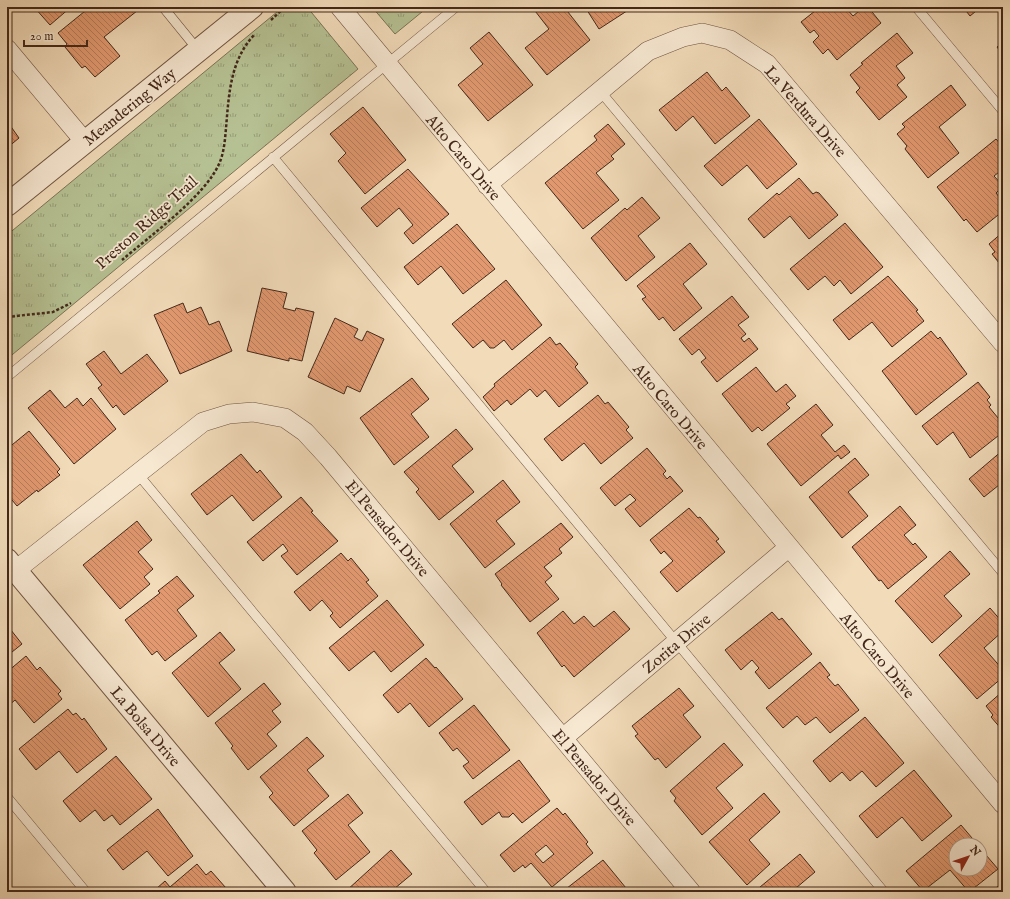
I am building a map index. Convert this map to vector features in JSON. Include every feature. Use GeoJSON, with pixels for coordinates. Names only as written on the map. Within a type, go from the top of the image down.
{"type":"FeatureCollection","features":[{"type":"Feature","properties":{"kind":"street","name":"Meandering Way"},"geometry":{"type":"LineString","coordinates":[[7,205],[252,7]]}},
{"type":"Feature","properties":{"kind":"street","name":"Alto Caro Drive"},"geometry":{"type":"LineString","coordinates":[[340,7],[1003,804]]}},
{"type":"Feature","properties":{"kind":"street","name":"La Verdura Drive"},"geometry":{"type":"LineString","coordinates":[[487,185],[648,51],[683,37],[702,33],[730,40],[767,64],[1003,343]]}},
{"type":"Feature","properties":{"kind":"street"},"geometry":{"type":"LineString","coordinates":[[7,49],[85,142]]}},
{"type":"Feature","properties":{"kind":"street","name":"El Pensador Drive"},"geometry":{"type":"LineString","coordinates":[[11,565],[137,473],[203,422],[229,414],[252,412],[285,418],[305,432],[328,457],[691,892]]}},
{"type":"Feature","properties":{"kind":"street","name":"Zorita Drive"},"geometry":{"type":"LineString","coordinates":[[563,738],[789,547]]}},
{"type":"Feature","properties":{"kind":"street","name":"La Bolsa Drive"},"geometry":{"type":"LineString","coordinates":[[11,565],[285,892]]}},
{"type":"Feature","properties":{"kind":"lane"},"geometry":{"type":"LineString","coordinates":[[163,7],[198,50]]}},
{"type":"Feature","properties":{"kind":"lane"},"geometry":{"type":"LineString","coordinates":[[7,377],[456,7]]}},
{"type":"Feature","properties":{"kind":"lane"},"geometry":{"type":"LineString","coordinates":[[916,7],[1003,111]]}},
{"type":"Feature","properties":{"kind":"lane"},"geometry":{"type":"LineString","coordinates":[[600,91],[1003,573]]}},
{"type":"Feature","properties":{"kind":"lane"},"geometry":{"type":"LineString","coordinates":[[273,157],[884,892]]}},
{"type":"Feature","properties":{"kind":"lane"},"geometry":{"type":"LineString","coordinates":[[137,473],[486,892]]}},
{"type":"Feature","properties":{"kind":"lane"},"geometry":{"type":"LineString","coordinates":[[7,797],[86,892]]}},
{"type":"Feature","properties":{"kind":"path"},"geometry":{"type":"LineString","coordinates":[[270,21],[285,7]]}},
{"type":"Feature","properties":{"kind":"path","name":"Preston Ridge Trail"},"geometry":{"type":"LineString","coordinates":[[120,262],[197,195],[210,181],[220,163],[230,87],[236,65],[244,47],[259,30]]}},
{"type":"Feature","properties":{"kind":"path"},"geometry":{"type":"LineString","coordinates":[[7,317],[52,312],[75,300]]}},
{"type":"Feature","properties":{"kind":"green space"},"geometry":{"type":"Polygon","coordinates":[[[283,7],[307,7],[358,69],[7,359],[7,235],[283,7]]]}},
{"type":"Feature","properties":{"kind":"green space"},"geometry":{"type":"Polygon","coordinates":[[[372,7],[428,7],[395,34],[372,7]]]}},
{"type":"Feature","properties":{"kind":"building"},"geometry":{"type":"Polygon","coordinates":[[[34,7],[71,7],[50,25],[34,7]]]}},
{"type":"Feature","properties":{"kind":"building"},"geometry":{"type":"Polygon","coordinates":[[[90,7],[142,7],[104,37],[120,56],[95,77],[85,66],[82,68],[65,47],[67,44],[58,33],[90,7]]]}},
{"type":"Feature","properties":{"kind":"building"},"geometry":{"type":"Polygon","coordinates":[[[532,7],[564,7],[590,40],[547,75],[525,48],[549,29],[532,7]]]}},
{"type":"Feature","properties":{"kind":"building"},"geometry":{"type":"Polygon","coordinates":[[[585,7],[633,7],[599,29],[585,7]]]}},
{"type":"Feature","properties":{"kind":"building"},"geometry":{"type":"Polygon","coordinates":[[[820,7],[845,7],[853,16],[864,7],[868,7],[881,23],[837,60],[828,49],[823,54],[813,42],[819,36],[814,30],[810,33],[801,22],[820,7]]]}},
{"type":"Feature","properties":{"kind":"building"},"geometry":{"type":"Polygon","coordinates":[[[963,7],[981,7],[970,16],[963,7]]]}},
{"type":"Feature","properties":{"kind":"building"},"geometry":{"type":"Polygon","coordinates":[[[489,32],[533,85],[488,121],[458,85],[483,64],[470,48],[489,32]]]}},
{"type":"Feature","properties":{"kind":"building"},"geometry":{"type":"Polygon","coordinates":[[[897,33],[913,53],[896,66],[905,78],[897,85],[907,97],[879,120],[856,92],[860,88],[850,75],[863,64],[861,63],[897,33]]]}},
{"type":"Feature","properties":{"kind":"building"},"geometry":{"type":"Polygon","coordinates":[[[1003,42],[1003,55],[997,47],[1003,42]]]}},
{"type":"Feature","properties":{"kind":"building"},"geometry":{"type":"Polygon","coordinates":[[[707,72],[722,91],[726,87],[750,116],[715,144],[693,116],[676,131],[659,110],[707,72]]]}},
{"type":"Feature","properties":{"kind":"building"},"geometry":{"type":"Polygon","coordinates":[[[951,85],[966,105],[939,127],[959,153],[928,178],[905,149],[907,146],[897,134],[905,127],[902,124],[951,85]]]}},
{"type":"Feature","properties":{"kind":"building"},"geometry":{"type":"Polygon","coordinates":[[[363,107],[406,160],[365,194],[338,161],[346,153],[330,134],[363,107]]]}},
{"type":"Feature","properties":{"kind":"building"},"geometry":{"type":"Polygon","coordinates":[[[759,119],[797,164],[767,189],[747,165],[722,186],[704,166],[759,119]]]}},
{"type":"Feature","properties":{"kind":"building"},"geometry":{"type":"Polygon","coordinates":[[[7,121],[19,138],[7,148],[7,121]]]}},
{"type":"Feature","properties":{"kind":"building"},"geometry":{"type":"Polygon","coordinates":[[[608,124],[625,144],[611,156],[614,159],[596,173],[619,200],[583,229],[545,183],[597,140],[594,136],[608,124]]]}},
{"type":"Feature","properties":{"kind":"building"},"geometry":{"type":"Polygon","coordinates":[[[996,139],[1003,147],[1003,169],[994,176],[1003,186],[996,193],[1003,202],[1003,211],[977,232],[966,219],[964,221],[937,187],[996,139]]]}},
{"type":"Feature","properties":{"kind":"building"},"geometry":{"type":"Polygon","coordinates":[[[408,169],[449,214],[413,244],[404,233],[413,225],[399,208],[377,227],[361,208],[408,169]]]}},
{"type":"Feature","properties":{"kind":"building"},"geometry":{"type":"Polygon","coordinates":[[[799,178],[813,194],[816,192],[819,193],[838,215],[809,239],[790,216],[764,238],[748,219],[777,193],[779,195],[799,178]]]}},
{"type":"Feature","properties":{"kind":"building"},"geometry":{"type":"Polygon","coordinates":[[[642,197],[660,218],[638,236],[655,257],[626,281],[591,238],[625,208],[627,210],[642,197]]]}},
{"type":"Feature","properties":{"kind":"building"},"geometry":{"type":"Polygon","coordinates":[[[845,223],[883,267],[851,294],[840,280],[834,286],[825,276],[808,290],[790,269],[845,223]]]}},
{"type":"Feature","properties":{"kind":"building"},"geometry":{"type":"Polygon","coordinates":[[[457,224],[495,269],[463,294],[441,266],[418,285],[404,267],[457,224]]]}},
{"type":"Feature","properties":{"kind":"building"},"geometry":{"type":"Polygon","coordinates":[[[1003,232],[1003,268],[992,254],[995,252],[989,244],[1003,232]]]}},
{"type":"Feature","properties":{"kind":"building"},"geometry":{"type":"Polygon","coordinates":[[[690,243],[707,264],[683,284],[702,308],[674,331],[663,317],[659,320],[642,299],[646,297],[637,286],[690,243]]]}},
{"type":"Feature","properties":{"kind":"building"},"geometry":{"type":"Polygon","coordinates":[[[888,276],[918,310],[916,311],[924,321],[892,347],[872,322],[849,340],[833,320],[888,276]]]}},
{"type":"Feature","properties":{"kind":"building"},"geometry":{"type":"Polygon","coordinates":[[[506,280],[542,325],[512,350],[504,340],[494,348],[490,348],[483,340],[473,348],[452,324],[506,280]]]}},
{"type":"Feature","properties":{"kind":"building"},"geometry":{"type":"Polygon","coordinates":[[[262,288],[287,293],[283,308],[295,311],[296,308],[314,312],[302,361],[289,358],[289,361],[247,351],[262,288]]]}},
{"type":"Feature","properties":{"kind":"building"},"geometry":{"type":"Polygon","coordinates":[[[732,296],[749,317],[738,325],[746,334],[741,338],[744,342],[749,338],[758,349],[717,382],[701,362],[706,358],[699,349],[692,355],[679,339],[732,296]]]}},
{"type":"Feature","properties":{"kind":"building"},"geometry":{"type":"Polygon","coordinates":[[[183,303],[187,313],[201,307],[209,325],[219,321],[232,351],[180,374],[154,315],[183,303]]]}},
{"type":"Feature","properties":{"kind":"building"},"geometry":{"type":"Polygon","coordinates":[[[335,318],[358,329],[354,337],[362,341],[367,331],[384,339],[360,392],[347,386],[344,394],[308,377],[335,318]]]}},
{"type":"Feature","properties":{"kind":"building"},"geometry":{"type":"Polygon","coordinates":[[[931,331],[938,339],[940,337],[967,374],[916,415],[882,371],[931,331]]]}},
{"type":"Feature","properties":{"kind":"building"},"geometry":{"type":"Polygon","coordinates":[[[550,337],[556,345],[560,343],[578,364],[575,367],[588,383],[559,407],[545,390],[537,397],[530,389],[511,405],[507,400],[494,411],[483,397],[495,386],[494,384],[550,337]]]}},
{"type":"Feature","properties":{"kind":"building"},"geometry":{"type":"Polygon","coordinates":[[[104,351],[121,374],[147,354],[168,381],[124,415],[116,405],[113,408],[98,388],[102,385],[86,364],[104,351]]]}},
{"type":"Feature","properties":{"kind":"building"},"geometry":{"type":"Polygon","coordinates":[[[756,367],[776,392],[786,384],[796,396],[786,404],[790,408],[762,431],[758,427],[752,432],[722,394],[756,367]]]}},
{"type":"Feature","properties":{"kind":"building"},"geometry":{"type":"Polygon","coordinates":[[[412,378],[429,399],[411,414],[429,437],[394,465],[360,418],[412,378]]]}},
{"type":"Feature","properties":{"kind":"building"},"geometry":{"type":"Polygon","coordinates":[[[978,382],[990,397],[987,400],[991,405],[989,407],[1003,424],[1003,432],[970,458],[953,432],[937,445],[922,426],[978,382]]]}},
{"type":"Feature","properties":{"kind":"building"},"geometry":{"type":"Polygon","coordinates":[[[50,390],[65,408],[77,398],[83,406],[91,398],[116,429],[74,464],[28,408],[50,390]]]}},
{"type":"Feature","properties":{"kind":"building"},"geometry":{"type":"Polygon","coordinates":[[[598,395],[605,404],[608,402],[629,427],[626,430],[633,438],[601,464],[584,443],[562,461],[544,439],[598,395]]]}},
{"type":"Feature","properties":{"kind":"building"},"geometry":{"type":"Polygon","coordinates":[[[816,404],[833,425],[821,435],[835,452],[844,445],[850,452],[841,459],[838,455],[801,486],[767,444],[816,404]]]}},
{"type":"Feature","properties":{"kind":"building"},"geometry":{"type":"Polygon","coordinates":[[[456,429],[473,449],[452,466],[474,492],[439,520],[416,492],[419,489],[404,472],[456,429]]]}},
{"type":"Feature","properties":{"kind":"building"},"geometry":{"type":"Polygon","coordinates":[[[29,431],[60,469],[57,472],[60,475],[38,492],[37,490],[17,506],[7,494],[7,449],[29,431]]]}},
{"type":"Feature","properties":{"kind":"building"},"geometry":{"type":"Polygon","coordinates":[[[647,448],[666,471],[663,474],[667,479],[670,476],[683,491],[640,527],[625,509],[636,500],[630,494],[615,506],[600,488],[647,448]]]}},
{"type":"Feature","properties":{"kind":"building"},"geometry":{"type":"Polygon","coordinates":[[[1003,450],[1003,490],[999,485],[984,497],[969,479],[1003,450]]]}},
{"type":"Feature","properties":{"kind":"building"},"geometry":{"type":"Polygon","coordinates":[[[241,454],[257,473],[260,470],[282,497],[253,521],[232,495],[207,515],[191,494],[241,454]]]}},
{"type":"Feature","properties":{"kind":"building"},"geometry":{"type":"Polygon","coordinates":[[[855,458],[869,475],[848,492],[868,516],[842,538],[809,497],[855,458]]]}},
{"type":"Feature","properties":{"kind":"building"},"geometry":{"type":"Polygon","coordinates":[[[503,480],[520,502],[496,521],[515,544],[485,568],[450,524],[503,480]]]}},
{"type":"Feature","properties":{"kind":"building"},"geometry":{"type":"Polygon","coordinates":[[[301,497],[313,511],[311,512],[338,541],[297,575],[281,556],[288,551],[283,544],[263,561],[247,542],[301,497]]]}},
{"type":"Feature","properties":{"kind":"building"},"geometry":{"type":"Polygon","coordinates":[[[900,506],[916,525],[904,535],[913,545],[915,543],[927,557],[888,589],[881,580],[879,581],[852,547],[900,506]]]}},
{"type":"Feature","properties":{"kind":"building"},"geometry":{"type":"Polygon","coordinates":[[[689,508],[698,518],[700,517],[719,539],[716,541],[725,552],[677,592],[660,572],[673,561],[664,551],[661,554],[650,540],[689,508]]]}},
{"type":"Feature","properties":{"kind":"building"},"geometry":{"type":"Polygon","coordinates":[[[137,521],[152,540],[138,552],[153,569],[144,577],[150,584],[120,609],[83,565],[137,521]]]}},
{"type":"Feature","properties":{"kind":"building"},"geometry":{"type":"Polygon","coordinates":[[[561,523],[573,537],[559,549],[562,553],[544,567],[552,576],[545,582],[559,599],[530,622],[501,585],[502,584],[495,574],[561,523]]]}},
{"type":"Feature","properties":{"kind":"building"},"geometry":{"type":"Polygon","coordinates":[[[950,551],[970,574],[944,596],[962,616],[932,643],[895,601],[950,551]]]}},
{"type":"Feature","properties":{"kind":"building"},"geometry":{"type":"Polygon","coordinates":[[[341,553],[348,561],[351,558],[369,580],[366,582],[378,596],[340,628],[330,616],[333,613],[322,600],[310,611],[294,592],[341,553]]]}},
{"type":"Feature","properties":{"kind":"building"},"geometry":{"type":"Polygon","coordinates":[[[177,576],[194,596],[177,610],[197,636],[165,661],[157,651],[152,655],[125,620],[160,593],[158,591],[177,576]]]}},
{"type":"Feature","properties":{"kind":"building"},"geometry":{"type":"Polygon","coordinates":[[[387,600],[424,645],[391,672],[374,651],[349,671],[329,648],[387,600]]]}},
{"type":"Feature","properties":{"kind":"building"},"geometry":{"type":"Polygon","coordinates":[[[990,608],[1003,623],[1003,631],[984,648],[1003,670],[1003,677],[977,699],[939,655],[990,608]]]}},
{"type":"Feature","properties":{"kind":"building"},"geometry":{"type":"Polygon","coordinates":[[[563,611],[574,624],[584,616],[594,627],[614,611],[630,629],[574,677],[564,665],[562,667],[537,633],[563,611]]]}},
{"type":"Feature","properties":{"kind":"building"},"geometry":{"type":"Polygon","coordinates":[[[772,612],[779,620],[782,618],[812,654],[769,689],[755,672],[759,668],[752,660],[741,670],[725,650],[772,612]]]}},
{"type":"Feature","properties":{"kind":"building"},"geometry":{"type":"Polygon","coordinates":[[[7,625],[22,644],[7,656],[7,625]]]}},
{"type":"Feature","properties":{"kind":"building"},"geometry":{"type":"Polygon","coordinates":[[[220,632],[235,650],[219,663],[241,689],[208,717],[172,673],[220,632]]]}},
{"type":"Feature","properties":{"kind":"building"},"geometry":{"type":"Polygon","coordinates":[[[26,656],[37,670],[40,667],[61,691],[58,694],[62,699],[34,723],[15,700],[7,707],[7,672],[26,656]]]}},
{"type":"Feature","properties":{"kind":"building"},"geometry":{"type":"Polygon","coordinates":[[[426,658],[435,668],[436,667],[463,699],[429,727],[410,703],[398,713],[383,695],[426,658]]]}},
{"type":"Feature","properties":{"kind":"building"},"geometry":{"type":"Polygon","coordinates":[[[820,662],[830,675],[827,677],[835,686],[838,684],[859,710],[830,733],[816,717],[805,725],[797,716],[783,728],[766,708],[820,662]]]}},
{"type":"Feature","properties":{"kind":"building"},"geometry":{"type":"Polygon","coordinates":[[[264,683],[281,704],[272,711],[281,722],[267,734],[277,746],[248,770],[231,748],[233,746],[215,723],[264,683]]]}},
{"type":"Feature","properties":{"kind":"building"},"geometry":{"type":"Polygon","coordinates":[[[679,688],[694,706],[683,715],[701,737],[666,768],[658,758],[655,760],[635,736],[638,734],[632,726],[679,688]]]}},
{"type":"Feature","properties":{"kind":"building"},"geometry":{"type":"Polygon","coordinates":[[[1003,691],[1003,731],[991,717],[993,715],[986,706],[1003,691]]]}},
{"type":"Feature","properties":{"kind":"building"},"geometry":{"type":"Polygon","coordinates":[[[474,705],[510,750],[473,779],[463,766],[469,762],[457,748],[453,751],[439,733],[474,705]]]}},
{"type":"Feature","properties":{"kind":"building"},"geometry":{"type":"Polygon","coordinates":[[[68,709],[73,715],[76,713],[82,720],[84,718],[107,749],[77,773],[59,751],[36,770],[19,749],[68,709]]]}},
{"type":"Feature","properties":{"kind":"building"},"geometry":{"type":"Polygon","coordinates":[[[865,717],[904,763],[876,787],[862,771],[850,781],[842,772],[830,782],[813,761],[865,717]]]}},
{"type":"Feature","properties":{"kind":"building"},"geometry":{"type":"Polygon","coordinates":[[[307,737],[324,756],[307,770],[329,796],[294,826],[269,797],[273,793],[260,777],[307,737]]]}},
{"type":"Feature","properties":{"kind":"building"},"geometry":{"type":"Polygon","coordinates":[[[724,743],[743,765],[716,788],[733,808],[702,835],[674,801],[676,798],[670,791],[724,743]]]}},
{"type":"Feature","properties":{"kind":"building"},"geometry":{"type":"Polygon","coordinates":[[[116,756],[152,799],[120,825],[112,815],[104,821],[95,810],[80,822],[63,801],[116,756]]]}},
{"type":"Feature","properties":{"kind":"building"},"geometry":{"type":"Polygon","coordinates":[[[519,760],[550,801],[522,823],[513,813],[509,817],[502,817],[499,812],[482,825],[464,802],[519,760]]]}},
{"type":"Feature","properties":{"kind":"building"},"geometry":{"type":"Polygon","coordinates":[[[914,770],[952,816],[922,841],[902,817],[877,838],[859,816],[914,770]]]}},
{"type":"Feature","properties":{"kind":"building"},"geometry":{"type":"Polygon","coordinates":[[[764,793],[780,812],[749,840],[770,864],[747,885],[709,842],[764,793]]]}},
{"type":"Feature","properties":{"kind":"building"},"geometry":{"type":"Polygon","coordinates":[[[348,794],[363,813],[348,825],[370,852],[336,880],[314,853],[317,850],[302,831],[348,794]]]}},
{"type":"Feature","properties":{"kind":"building"},"geometry":{"type":"Polygon","coordinates":[[[557,808],[563,815],[565,813],[588,842],[586,844],[593,853],[552,887],[531,863],[525,868],[523,865],[514,872],[500,855],[557,808]],[[546,845],[535,854],[543,863],[554,854],[546,845]]]}},
{"type":"Feature","properties":{"kind":"building"},"geometry":{"type":"Polygon","coordinates":[[[158,809],[193,856],[168,876],[147,851],[123,870],[107,850],[158,809]]]}},
{"type":"Feature","properties":{"kind":"building"},"geometry":{"type":"Polygon","coordinates":[[[961,825],[971,837],[948,837],[948,872],[923,891],[906,871],[961,825]]]}},
{"type":"Feature","properties":{"kind":"building"},"geometry":{"type":"Polygon","coordinates":[[[391,850],[412,874],[394,889],[396,892],[346,891],[391,850]]]}},
{"type":"Feature","properties":{"kind":"building"},"geometry":{"type":"Polygon","coordinates":[[[800,854],[815,872],[796,888],[800,892],[754,892],[800,854]]]}},
{"type":"Feature","properties":{"kind":"building"},"geometry":{"type":"Polygon","coordinates":[[[988,857],[998,869],[988,877],[988,857]]]}},
{"type":"Feature","properties":{"kind":"building"},"geometry":{"type":"Polygon","coordinates":[[[603,860],[626,888],[624,890],[625,892],[562,892],[603,860]]]}},
{"type":"Feature","properties":{"kind":"building"},"geometry":{"type":"Polygon","coordinates":[[[197,864],[206,875],[211,871],[226,888],[222,892],[158,892],[156,889],[165,881],[170,887],[197,864]]]}},
{"type":"Feature","properties":{"kind":"building"},"geometry":{"type":"Polygon","coordinates":[[[956,877],[988,877],[969,892],[956,877]]]}},
{"type":"Feature","properties":{"kind":"building"},"geometry":{"type":"Polygon","coordinates":[[[1003,882],[1003,892],[991,892],[1003,882]]]}}]}
